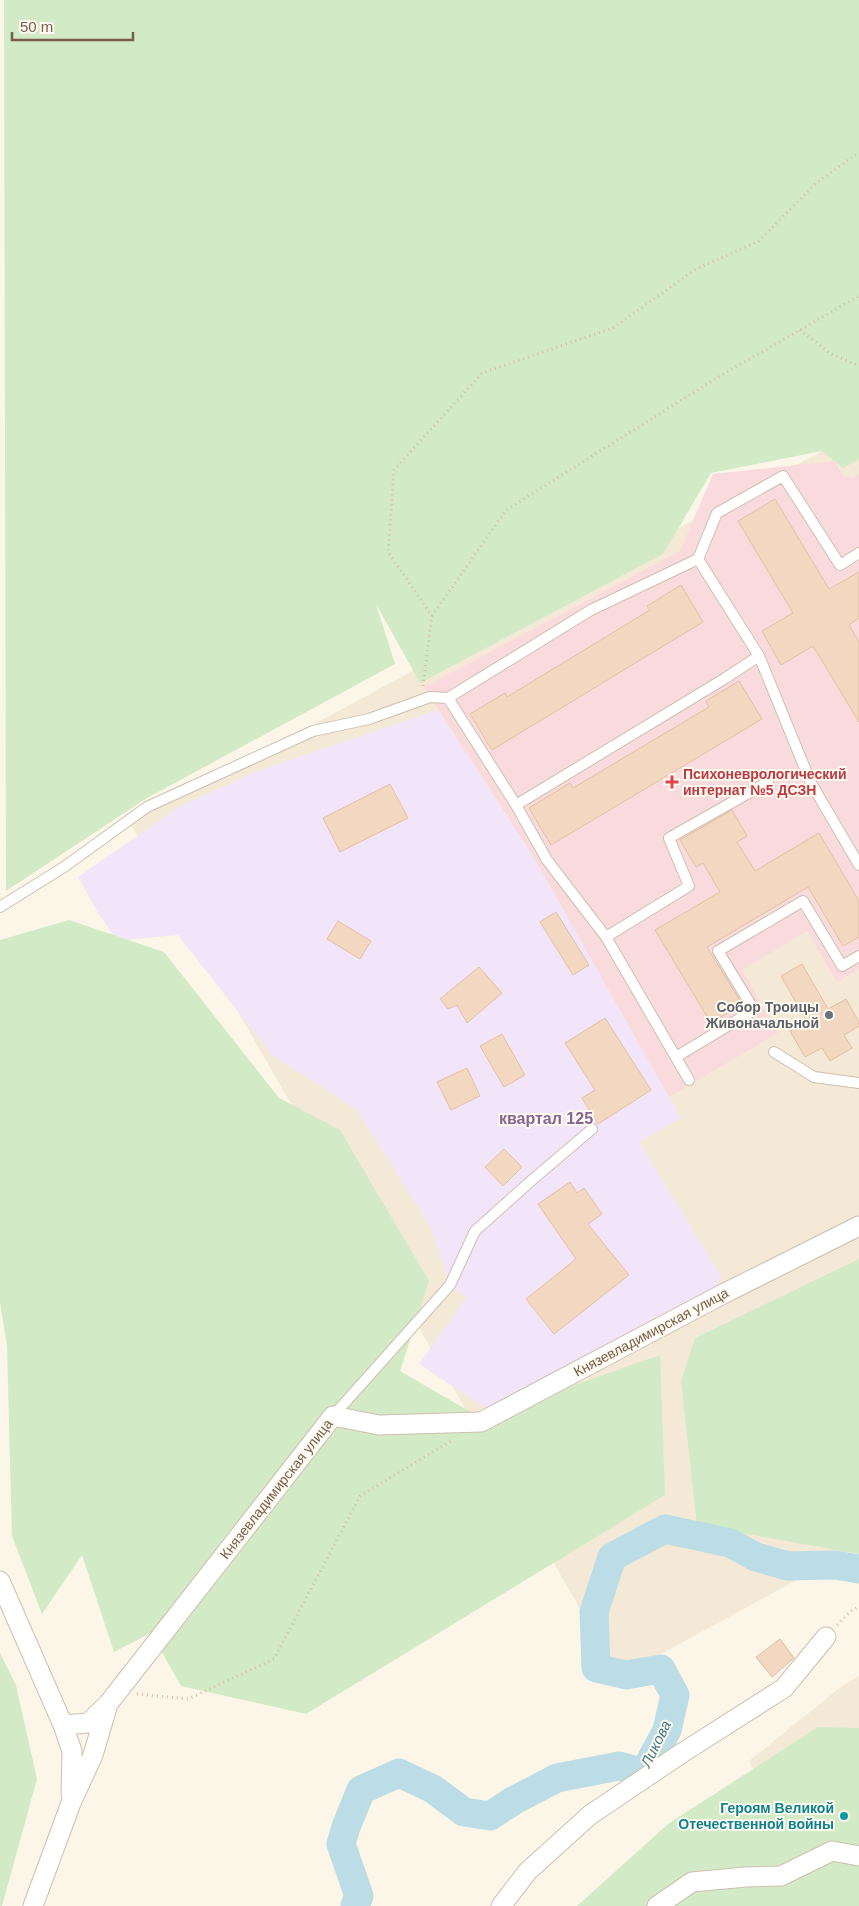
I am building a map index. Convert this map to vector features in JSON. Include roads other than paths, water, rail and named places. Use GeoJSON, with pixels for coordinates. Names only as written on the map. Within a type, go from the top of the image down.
{"type":"FeatureCollection","features":[{"type":"Feature","properties":{"kind":"street","name":"Князевладимирская улица"},"geometry":{"type":"LineString","coordinates":[[33,1906],[71,1803],[93,1755],[112,1698],[333,1416],[379,1425],[481,1422],[720,1295],[859,1226]]}},
{"type":"Feature","properties":{"kind":"street"},"geometry":{"type":"LineString","coordinates":[[0,1581],[63,1725],[72,1751],[71,1803]]}},
{"type":"Feature","properties":{"kind":"street"},"geometry":{"type":"LineString","coordinates":[[501,1906],[528,1871],[590,1815],[784,1688],[826,1637]]}},
{"type":"Feature","properties":{"kind":"street"},"geometry":{"type":"LineString","coordinates":[[63,1725],[88,1723],[112,1698]]}},
{"type":"Feature","properties":{"kind":"street"},"geometry":{"type":"LineString","coordinates":[[657,1906],[692,1882],[781,1876],[832,1851],[859,1856]]}},
{"type":"Feature","properties":{"kind":"lane"},"geometry":{"type":"LineString","coordinates":[[0,906],[64,867],[147,807],[313,731],[369,719],[430,697],[448,698],[591,610],[698,559],[717,513],[783,476],[840,565],[859,553]]}},
{"type":"Feature","properties":{"kind":"lane"},"geometry":{"type":"LineString","coordinates":[[698,559],[759,656],[811,783],[859,865]]}},
{"type":"Feature","properties":{"kind":"lane"},"geometry":{"type":"LineString","coordinates":[[516,805],[759,656]]}},
{"type":"Feature","properties":{"kind":"lane"},"geometry":{"type":"LineString","coordinates":[[448,698],[516,805],[547,860],[606,937],[689,1080]]}},
{"type":"Feature","properties":{"kind":"lane"},"geometry":{"type":"LineString","coordinates":[[606,937],[689,886],[669,838],[768,782]]}},
{"type":"Feature","properties":{"kind":"lane"},"geometry":{"type":"LineString","coordinates":[[676,1056],[754,1010],[718,951],[803,901],[842,966],[859,956]]}},
{"type":"Feature","properties":{"kind":"lane"},"geometry":{"type":"LineString","coordinates":[[774,1052],[814,1077],[859,1084]]}},
{"type":"Feature","properties":{"kind":"lane"},"geometry":{"type":"LineString","coordinates":[[333,1416],[450,1285],[475,1231],[592,1130]]}},
{"type":"Feature","properties":{"kind":"waterway","name":"Ликова"},"geometry":{"type":"LineString","coordinates":[[355,1906],[359,1896],[341,1844],[361,1790],[399,1773],[433,1789],[464,1812],[490,1816],[513,1801],[557,1778],[619,1766],[644,1773],[667,1730],[675,1695],[661,1669],[626,1675],[596,1668],[594,1612],[612,1557],[665,1529],[730,1543],[756,1557],[788,1566],[835,1565],[859,1569]]}},
{"type":"Feature","properties":{"kind":"place","name":"Психоневрологический интернат №5 ДСЗН"},"geometry":{"type":"Point","coordinates":[672,782]}},
{"type":"Feature","properties":{"kind":"place","name":"Собор Троицы Живоначальной"},"geometry":{"type":"Point","coordinates":[829,1015]}},
{"type":"Feature","properties":{"kind":"place","name":"Героям Великой Отечественной войны"},"geometry":{"type":"Point","coordinates":[844,1816]}},
{"type":"Feature","properties":{"kind":"district","name":"квартал 125"},"geometry":{"type":"Point","coordinates":[546,1118]}}]}
